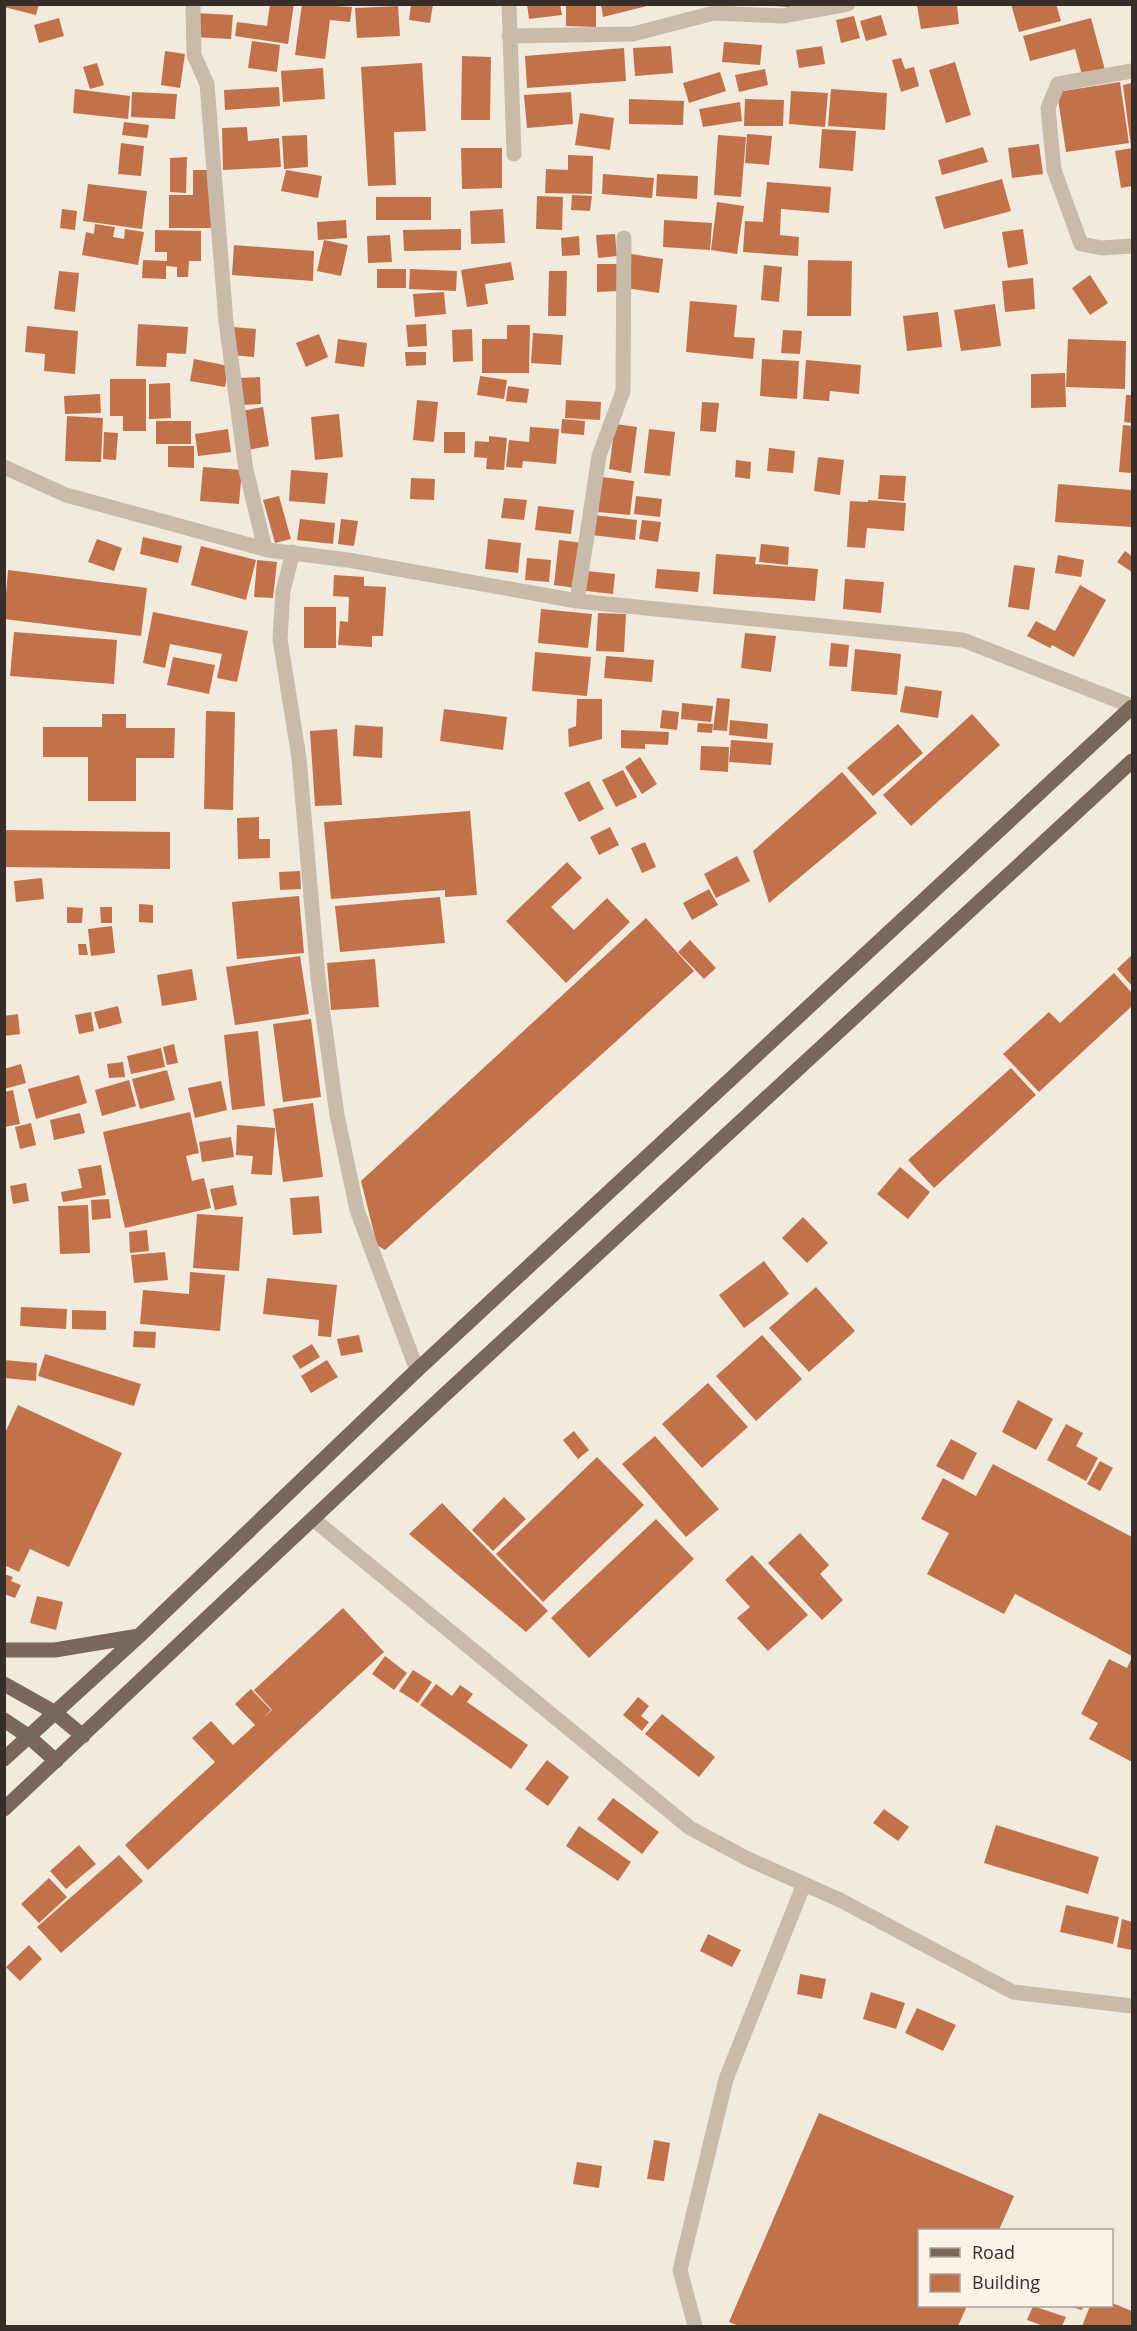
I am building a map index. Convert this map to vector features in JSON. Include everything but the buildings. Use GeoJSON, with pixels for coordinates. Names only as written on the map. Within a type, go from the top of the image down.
{"type":"FeatureCollection","features":[{"type":"Feature","properties":{"kind":"main road"},"geometry":{"type":"LineString","coordinates":[[4,1759],[139,1635],[417,1370],[1132,707]]}},
{"type":"Feature","properties":{"kind":"main road"},"geometry":{"type":"LineString","coordinates":[[4,1809],[448,1392],[1132,761]]}},
{"type":"Feature","properties":{"kind":"main road"},"geometry":{"type":"LineString","coordinates":[[4,1650],[55,1650],[139,1635]]}},
{"type":"Feature","properties":{"kind":"main road"},"geometry":{"type":"LineString","coordinates":[[4,1684],[54,1712],[83,1736]]}},
{"type":"Feature","properties":{"kind":"main road"},"geometry":{"type":"LineString","coordinates":[[4,1720],[28,1736],[56,1761]]}},
{"type":"Feature","properties":{"kind":"street"},"geometry":{"type":"LineString","coordinates":[[193,4],[194,56],[207,84],[228,334],[246,470],[265,549]]}},
{"type":"Feature","properties":{"kind":"street"},"geometry":{"type":"LineString","coordinates":[[509,4],[514,154]]}},
{"type":"Feature","properties":{"kind":"street"},"geometry":{"type":"LineString","coordinates":[[509,36],[633,34],[713,9],[782,16],[848,4]]}},
{"type":"Feature","properties":{"kind":"street"},"geometry":{"type":"LineString","coordinates":[[1132,71],[1058,84],[1048,108],[1054,170],[1081,244],[1102,248],[1132,246]]}},
{"type":"Feature","properties":{"kind":"street"},"geometry":{"type":"LineString","coordinates":[[578,601],[599,456],[623,391],[624,238]]}},
{"type":"Feature","properties":{"kind":"street"},"geometry":{"type":"LineString","coordinates":[[4,467],[66,495],[265,549],[348,560],[578,601],[963,640],[1132,707]]}},
{"type":"Feature","properties":{"kind":"street"},"geometry":{"type":"LineString","coordinates":[[293,552],[283,591],[280,639],[299,758],[318,978],[337,1115],[357,1210],[417,1370]]}},
{"type":"Feature","properties":{"kind":"street"},"geometry":{"type":"LineString","coordinates":[[313,1519],[690,1828],[748,1859],[840,1900],[1013,1992],[1132,2006]]}},
{"type":"Feature","properties":{"kind":"street"},"geometry":{"type":"LineString","coordinates":[[695,2326],[680,2270],[726,2079],[804,1884]]}}]}
